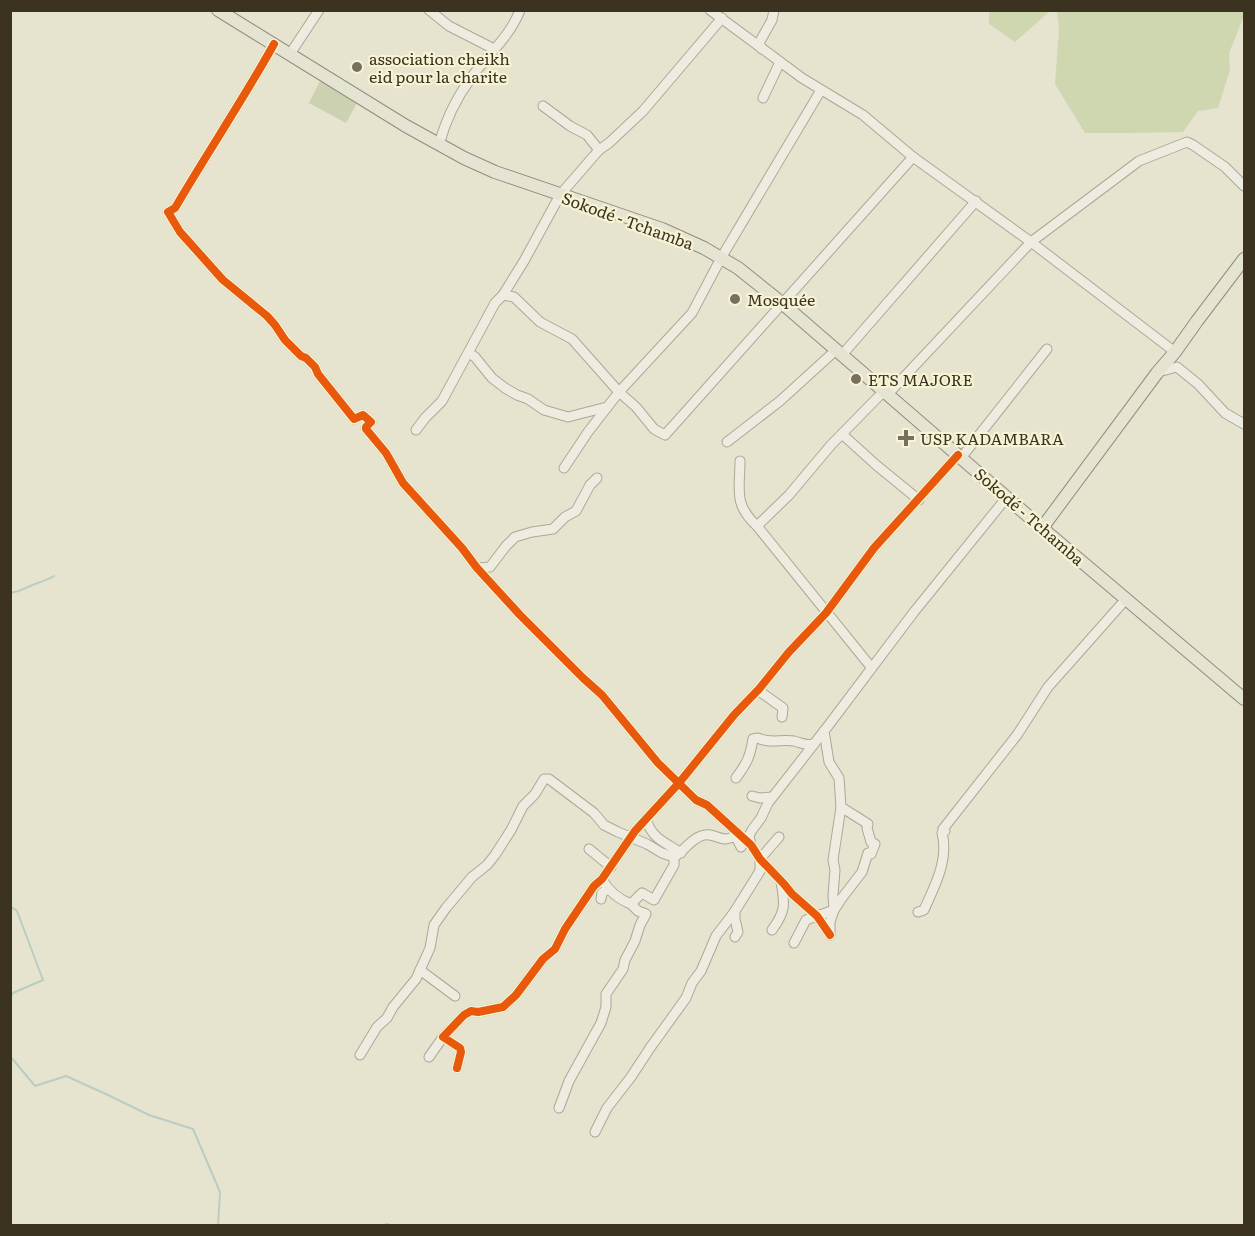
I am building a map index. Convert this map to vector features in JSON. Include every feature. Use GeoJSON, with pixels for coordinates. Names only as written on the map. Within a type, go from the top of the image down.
{"type":"FeatureCollection","features":[{"type":"Feature","properties":{"kind":"main road","name":"Sokodé - Tchamba"},"geometry":{"type":"LineString","coordinates":[[218,10],[439,145],[495,172],[662,229],[721,258],[755,280],[1042,528],[1245,699]]}},
{"type":"Feature","properties":{"kind":"main road"},"geometry":{"type":"LineString","coordinates":[[1042,528],[1245,259]]}},
{"type":"Feature","properties":{"kind":"street"},"geometry":{"type":"LineString","coordinates":[[290,54],[319,10]]}},
{"type":"Feature","properties":{"kind":"street"},"geometry":{"type":"LineString","coordinates":[[429,10],[449,26],[494,49]]}},
{"type":"Feature","properties":{"kind":"street"},"geometry":{"type":"LineString","coordinates":[[439,145],[447,120],[470,78],[515,23],[520,10]]}},
{"type":"Feature","properties":{"kind":"street"},"geometry":{"type":"LineString","coordinates":[[710,10],[802,78],[863,115],[913,157],[976,201],[1175,352]]}},
{"type":"Feature","properties":{"kind":"street"},"geometry":{"type":"LineString","coordinates":[[762,49],[759,43],[772,20],[774,10]]}},
{"type":"Feature","properties":{"kind":"street"},"geometry":{"type":"LineString","coordinates":[[416,430],[424,418],[442,401],[495,303],[503,295],[524,261],[560,195],[599,150],[643,111],[722,18]]}},
{"type":"Feature","properties":{"kind":"street"},"geometry":{"type":"LineString","coordinates":[[274,44],[175,208],[168,212],[180,232],[223,280],[267,316],[285,340],[315,367],[318,374],[354,419],[363,415],[371,422],[366,429],[386,453],[403,483],[462,548],[477,568],[520,615],[602,695],[658,763],[696,800],[707,805],[739,835],[746,846],[792,894],[817,916],[830,935],[830,922],[834,910],[862,872],[868,853],[871,854],[875,844],[871,842],[868,824],[842,807]]}},
{"type":"Feature","properties":{"kind":"street"},"geometry":{"type":"LineString","coordinates":[[763,98],[780,62]]}},
{"type":"Feature","properties":{"kind":"street"},"geometry":{"type":"LineString","coordinates":[[564,468],[619,392],[692,313],[721,258],[821,90]]}},
{"type":"Feature","properties":{"kind":"street"},"geometry":{"type":"LineString","coordinates":[[543,106],[570,126],[587,135],[599,150]]}},
{"type":"Feature","properties":{"kind":"street"},"geometry":{"type":"LineString","coordinates":[[757,526],[789,495],[842,434],[886,393],[1031,242],[1139,161],[1187,142],[1225,167],[1245,186]]}},
{"type":"Feature","properties":{"kind":"street"},"geometry":{"type":"LineString","coordinates":[[503,295],[514,297],[540,322],[572,339],[654,429],[665,435],[913,157]]}},
{"type":"Feature","properties":{"kind":"street"},"geometry":{"type":"LineString","coordinates":[[727,442],[839,352],[976,201]]}},
{"type":"Feature","properties":{"kind":"street"},"geometry":{"type":"LineString","coordinates":[[429,1057],[457,1021],[471,1011],[478,1012],[502,1007],[516,995],[543,959],[555,949],[565,929],[594,886],[602,879],[646,819],[718,740],[734,715],[826,613],[874,548],[960,456],[1047,349]]}},
{"type":"Feature","properties":{"kind":"street"},"geometry":{"type":"LineString","coordinates":[[469,353],[476,357],[492,378],[505,388],[544,410],[568,417],[607,407]]}},
{"type":"Feature","properties":{"kind":"street"},"geometry":{"type":"LineString","coordinates":[[1157,373],[1177,367],[1198,384],[1225,412],[1245,424]]}},
{"type":"Feature","properties":{"kind":"street"},"geometry":{"type":"LineString","coordinates":[[842,434],[919,500]]}},
{"type":"Feature","properties":{"kind":"street"},"geometry":{"type":"LineString","coordinates":[[740,461],[739,496],[743,510],[871,667]]}},
{"type":"Feature","properties":{"kind":"street"},"geometry":{"type":"LineString","coordinates":[[477,568],[490,567],[515,537],[553,529],[565,517],[576,511],[590,485],[597,478]]}},
{"type":"Feature","properties":{"kind":"street"},"geometry":{"type":"LineString","coordinates":[[746,846],[752,830],[772,797],[825,731],[871,667],[1007,497]]}},
{"type":"Feature","properties":{"kind":"street"},"geometry":{"type":"LineString","coordinates":[[918,912],[924,910],[941,869],[945,845],[943,829],[1017,735],[1048,687],[1126,599]]}},
{"type":"Feature","properties":{"kind":"street"},"geometry":{"type":"LineString","coordinates":[[759,689],[783,708],[782,717]]}},
{"type":"Feature","properties":{"kind":"street"},"geometry":{"type":"LineString","coordinates":[[734,715],[736,725]]}},
{"type":"Feature","properties":{"kind":"street"},"geometry":{"type":"LineString","coordinates":[[825,731],[829,762],[839,778],[842,807],[833,860],[834,910]]}},
{"type":"Feature","properties":{"kind":"street"},"geometry":{"type":"LineString","coordinates":[[736,778],[747,762],[753,739],[814,744]]}},
{"type":"Feature","properties":{"kind":"street"},"geometry":{"type":"LineString","coordinates":[[360,1055],[377,1027],[387,1018],[416,979],[430,948],[434,925],[472,877],[495,855],[523,806],[535,794],[544,779],[549,779],[594,813],[604,825],[662,853],[677,855]]}},
{"type":"Feature","properties":{"kind":"street"},"geometry":{"type":"LineString","coordinates":[[752,796],[772,797]]}},
{"type":"Feature","properties":{"kind":"street"},"geometry":{"type":"LineString","coordinates":[[646,819],[650,830],[677,855]]}},
{"type":"Feature","properties":{"kind":"street"},"geometry":{"type":"LineString","coordinates":[[559,1108],[569,1081],[601,1023],[606,1007],[606,994],[623,969],[625,960],[636,941],[640,925],[674,865],[677,855],[689,843],[702,835],[710,834],[725,839],[739,835]]}},
{"type":"Feature","properties":{"kind":"street"},"geometry":{"type":"LineString","coordinates":[[595,1132],[607,1108],[686,998],[716,936],[741,903],[760,871],[760,859],[779,837]]}},
{"type":"Feature","properties":{"kind":"street"},"geometry":{"type":"LineString","coordinates":[[589,849],[611,867]]}},
{"type":"Feature","properties":{"kind":"street"},"geometry":{"type":"LineString","coordinates":[[602,879],[608,889],[621,900],[632,904],[646,914]]}},
{"type":"Feature","properties":{"kind":"street"},"geometry":{"type":"LineString","coordinates":[[772,930],[783,912],[784,898],[781,882]]}},
{"type":"Feature","properties":{"kind":"street"},"geometry":{"type":"LineString","coordinates":[[602,899],[602,893],[608,889]]}},
{"type":"Feature","properties":{"kind":"street"},"geometry":{"type":"LineString","coordinates":[[632,904],[642,893],[654,900]]}},
{"type":"Feature","properties":{"kind":"street"},"geometry":{"type":"LineString","coordinates":[[794,943],[806,920],[834,910]]}},
{"type":"Feature","properties":{"kind":"street"},"geometry":{"type":"LineString","coordinates":[[735,911],[738,932],[735,937]]}},
{"type":"Feature","properties":{"kind":"street"},"geometry":{"type":"LineString","coordinates":[[420,970],[455,996]]}},
{"type":"Feature","properties":{"kind":"street"},"geometry":{"type":"LineString","coordinates":[[443,1037],[460,1047],[461,1052],[454,1067]]}},
{"type":"Feature","properties":{"kind":"green space"},"geometry":{"type":"Polygon","coordinates":[[[989,10],[1050,11],[1015,42],[989,24],[989,10]]]}},
{"type":"Feature","properties":{"kind":"green space"},"geometry":{"type":"Polygon","coordinates":[[[1057,11],[1244,11],[1229,53],[1230,70],[1218,108],[1198,111],[1183,132],[1085,133],[1055,84],[1059,29],[1057,11]]]}},
{"type":"Feature","properties":{"kind":"green space"},"geometry":{"type":"Polygon","coordinates":[[[320,81],[358,101],[346,123],[309,103],[320,81]]]}},
{"type":"Feature","properties":{"kind":"waterway"},"geometry":{"type":"LineString","coordinates":[[10,593],[54,576]]}},
{"type":"Feature","properties":{"kind":"waterway"},"geometry":{"type":"LineString","coordinates":[[10,906],[17,911],[43,980],[13,993],[10,998]]}},
{"type":"Feature","properties":{"kind":"waterway"},"geometry":{"type":"LineString","coordinates":[[10,1056],[35,1086],[66,1076],[149,1115],[193,1129],[220,1192],[218,1226]]}},
{"type":"Feature","properties":{"kind":"waterway"},"geometry":{"type":"LineString","coordinates":[[385,1226],[386,1224],[394,1226]]}},
{"type":"Feature","properties":{"kind":"cycle path"},"geometry":{"type":"LineString","coordinates":[[274,44],[175,208],[168,212],[180,232],[223,280],[267,316],[285,340],[315,367],[318,374],[354,419],[363,415],[371,422],[366,429],[386,453],[403,483],[462,548],[477,568],[520,615],[602,695],[658,763],[696,800],[707,805],[751,845],[760,859],[792,894],[817,916],[830,935]]}},
{"type":"Feature","properties":{"kind":"cycle path"},"geometry":{"type":"LineString","coordinates":[[457,1068],[460,1048],[443,1037],[464,1015],[471,1011],[478,1012],[503,1007],[516,995],[543,959],[555,949],[565,929],[594,886],[602,879],[635,831],[679,783],[789,652],[826,613],[874,548],[958,455]]}},
{"type":"Feature","properties":{"kind":"place","name":"association cheikh eid pour la charite"},"geometry":{"type":"Point","coordinates":[357,67]}},
{"type":"Feature","properties":{"kind":"place","name":"Mosquée"},"geometry":{"type":"Point","coordinates":[735,299]}},
{"type":"Feature","properties":{"kind":"place","name":"ETS MAJORE"},"geometry":{"type":"Point","coordinates":[856,379]}},
{"type":"Feature","properties":{"kind":"place","name":"USP KADAMBARA"},"geometry":{"type":"Point","coordinates":[906,438]}}]}
